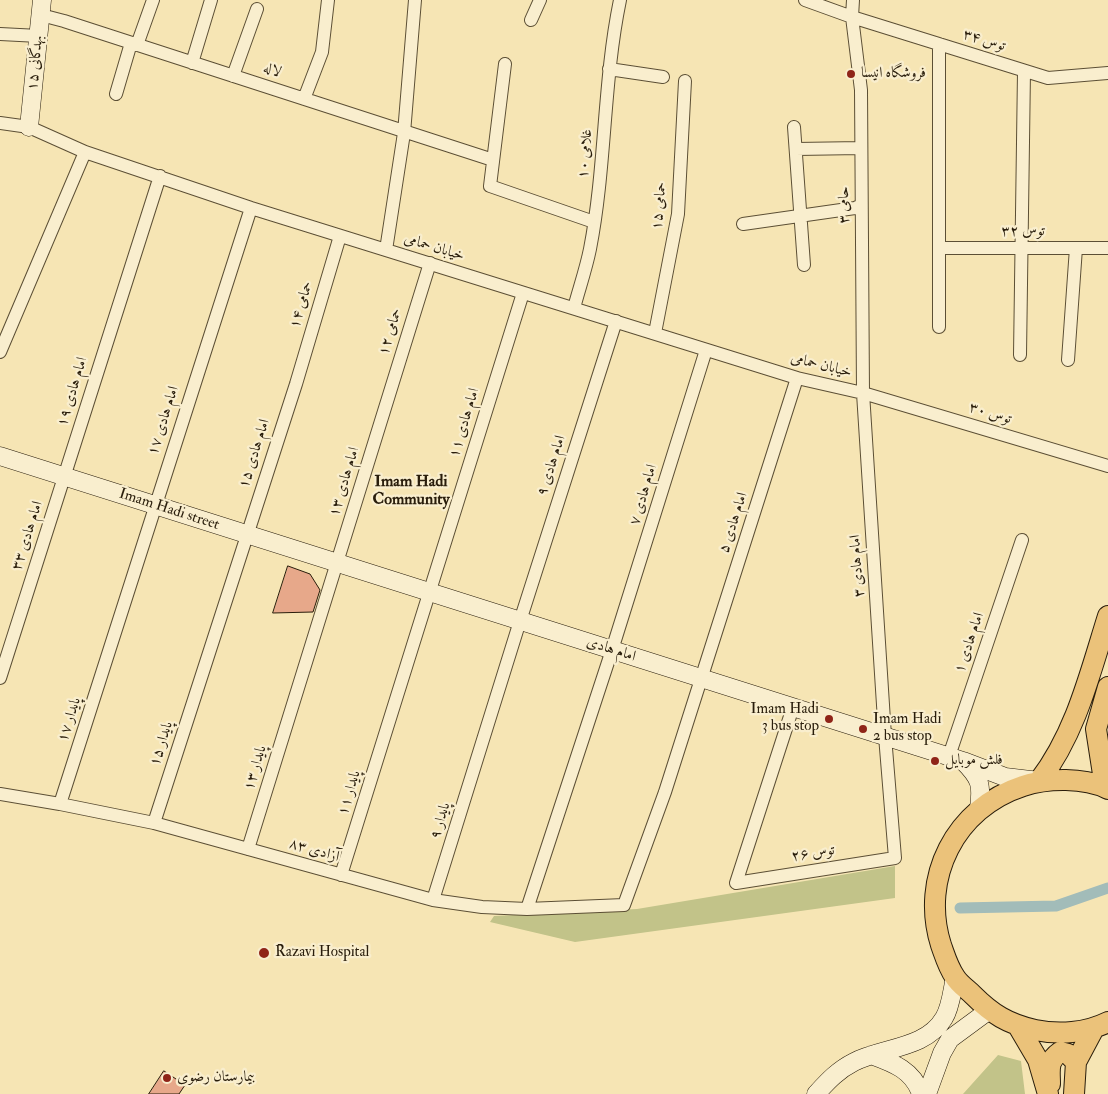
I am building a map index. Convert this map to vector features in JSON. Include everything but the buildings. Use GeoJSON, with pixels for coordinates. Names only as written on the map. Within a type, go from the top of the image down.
{"type":"FeatureCollection","features":[{"type":"Feature","properties":{"kind":"main road","name":"بهدگانی ۱۵"},"geometry":{"type":"LineString","coordinates":[[29,127],[41,8]]}},
{"type":"Feature","properties":{"kind":"main road","name":"Imam Hadi street"},"geometry":{"type":"LineString","coordinates":[[0,456],[337,563]]}},
{"type":"Feature","properties":{"kind":"main road","name":"امام هادی"},"geometry":{"type":"LineString","coordinates":[[337,563],[885,736],[1005,777],[1039,781]]}},
{"type":"Feature","properties":{"kind":"main road"},"geometry":{"type":"LineString","coordinates":[[1039,781],[1051,766],[1075,719],[1108,616]]}},
{"type":"Feature","properties":{"kind":"main road"},"geometry":{"type":"LineString","coordinates":[[1101,1026],[1050,1033],[1018,1026],[988,1011],[955,978],[946,960],[936,928],[934,895],[941,863],[956,833],[979,809],[1007,791],[1039,781],[1072,780],[1106,788],[1096,729],[1108,687]]}},
{"type":"Feature","properties":{"kind":"main road"},"geometry":{"type":"LineString","coordinates":[[956,759],[976,774],[982,791],[979,809]]}},
{"type":"Feature","properties":{"kind":"main road"},"geometry":{"type":"LineString","coordinates":[[816,1094],[839,1070],[872,1055],[923,1039],[937,1028],[945,1017],[955,978]]}},
{"type":"Feature","properties":{"kind":"main road"},"geometry":{"type":"LineString","coordinates":[[927,1094],[942,1053],[950,1039],[988,1011]]}},
{"type":"Feature","properties":{"kind":"main road"},"geometry":{"type":"LineString","coordinates":[[1018,1026],[1038,1060],[1049,1094]]}},
{"type":"Feature","properties":{"kind":"main road"},"geometry":{"type":"LineString","coordinates":[[1074,1094],[1076,1062],[1101,1026]]}},
{"type":"Feature","properties":{"kind":"main road"},"geometry":{"type":"LineString","coordinates":[[1049,1094],[1050,1065],[1053,1057],[1060,1052],[1068,1054],[1076,1062]]}},
{"type":"Feature","properties":{"kind":"main road"},"geometry":{"type":"LineString","coordinates":[[872,1055],[908,1072],[917,1084],[920,1094]]}},
{"type":"Feature","properties":{"kind":"street"},"geometry":{"type":"LineString","coordinates":[[116,94],[134,44],[153,0]]}},
{"type":"Feature","properties":{"kind":"street"},"geometry":{"type":"LineString","coordinates":[[192,62],[211,0]]}},
{"type":"Feature","properties":{"kind":"street"},"geometry":{"type":"LineString","coordinates":[[304,99],[322,52],[328,0]]}},
{"type":"Feature","properties":{"kind":"street"},"geometry":{"type":"LineString","coordinates":[[386,250],[404,131],[415,0]]}},
{"type":"Feature","properties":{"kind":"street"},"geometry":{"type":"LineString","coordinates":[[531,20],[540,0]]}},
{"type":"Feature","properties":{"kind":"street","name":"غلامی ۱۰"},"geometry":{"type":"LineString","coordinates":[[574,308],[590,251],[599,187],[612,39],[620,0]]}},
{"type":"Feature","properties":{"kind":"street","name":"توس ۳۴"},"geometry":{"type":"LineString","coordinates":[[805,0],[852,17],[1048,78],[1108,73]]}},
{"type":"Feature","properties":{"kind":"street","name":"حامی ۳"},"geometry":{"type":"LineString","coordinates":[[853,0],[852,17],[861,90],[863,393]]}},
{"type":"Feature","properties":{"kind":"street","name":"لاله"},"geometry":{"type":"LineString","coordinates":[[41,8],[64,21],[493,160]]}},
{"type":"Feature","properties":{"kind":"street"},"geometry":{"type":"LineString","coordinates":[[233,76],[257,10]]}},
{"type":"Feature","properties":{"kind":"street"},"geometry":{"type":"LineString","coordinates":[[0,34],[38,36]]}},
{"type":"Feature","properties":{"kind":"street"},"geometry":{"type":"LineString","coordinates":[[938,44],[939,327]]}},
{"type":"Feature","properties":{"kind":"street"},"geometry":{"type":"LineString","coordinates":[[505,64],[490,186],[594,222]]}},
{"type":"Feature","properties":{"kind":"street"},"geometry":{"type":"LineString","coordinates":[[609,69],[664,76]]}},
{"type":"Feature","properties":{"kind":"street"},"geometry":{"type":"LineString","coordinates":[[1020,355],[1024,70]]}},
{"type":"Feature","properties":{"kind":"street","name":"حمامی ۱۵"},"geometry":{"type":"LineString","coordinates":[[655,334],[678,214],[685,80]]}},
{"type":"Feature","properties":{"kind":"street","name":"خیابان حمامی"},"geometry":{"type":"LineString","coordinates":[[0,123],[29,127],[85,152],[250,208],[797,378],[863,393]]}},
{"type":"Feature","properties":{"kind":"street"},"geometry":{"type":"LineString","coordinates":[[794,127],[804,265]]}},
{"type":"Feature","properties":{"kind":"street"},"geometry":{"type":"LineString","coordinates":[[796,149],[861,148]]}},
{"type":"Feature","properties":{"kind":"street"},"geometry":{"type":"LineString","coordinates":[[0,352],[85,152]]}},
{"type":"Feature","properties":{"kind":"street","name":"امام هادی ۱۹"},"geometry":{"type":"LineString","coordinates":[[64,477],[160,176]]}},
{"type":"Feature","properties":{"kind":"street"},"geometry":{"type":"LineString","coordinates":[[743,224],[801,217],[855,208],[861,205]]}},
{"type":"Feature","properties":{"kind":"street","name":"امام هادی ۱۷"},"geometry":{"type":"LineString","coordinates":[[110,647],[250,208]]}},
{"type":"Feature","properties":{"kind":"street","name":"حمامی ۱۴"},"geometry":{"type":"LineString","coordinates":[[296,384],[340,236]]}},
{"type":"Feature","properties":{"kind":"street","name":"توس ۳۲"},"geometry":{"type":"LineString","coordinates":[[939,248],[1108,248]]}},
{"type":"Feature","properties":{"kind":"street"},"geometry":{"type":"LineString","coordinates":[[1068,360],[1076,248]]}},
{"type":"Feature","properties":{"kind":"street","name":"حمامی ۱۲"},"geometry":{"type":"LineString","coordinates":[[384,410],[430,263]]}},
{"type":"Feature","properties":{"kind":"street","name":"امام هادی ۱۱"},"geometry":{"type":"LineString","coordinates":[[390,720],[523,293]]}},
{"type":"Feature","properties":{"kind":"street","name":"امام هادی ۹"},"geometry":{"type":"LineString","coordinates":[[479,751],[616,321]]}},
{"type":"Feature","properties":{"kind":"street","name":"امام هادی ۷"},"geometry":{"type":"LineString","coordinates":[[528,909],[706,350]]}},
{"type":"Feature","properties":{"kind":"street","name":"امام هادی ۵"},"geometry":{"type":"LineString","coordinates":[[624,905],[665,792],[797,378]]}},
{"type":"Feature","properties":{"kind":"street","name":"امام هادی ۱۵"},"geometry":{"type":"LineString","coordinates":[[201,675],[296,384]]}},
{"type":"Feature","properties":{"kind":"street","name":"توس ۳۰"},"geometry":{"type":"LineString","coordinates":[[863,393],[1108,466]]}},
{"type":"Feature","properties":{"kind":"street","name":"امام هادی ۳"},"geometry":{"type":"LineString","coordinates":[[863,393],[885,736],[895,858]]}},
{"type":"Feature","properties":{"kind":"street","name":"امام هادی ۱۳"},"geometry":{"type":"LineString","coordinates":[[296,696],[384,410]]}},
{"type":"Feature","properties":{"kind":"street","name":"امام هادی ۳۳"},"geometry":{"type":"LineString","coordinates":[[0,678],[64,477]]}},
{"type":"Feature","properties":{"kind":"street","name":"امام هادی ۱"},"geometry":{"type":"LineString","coordinates":[[956,759],[1022,540]]}},
{"type":"Feature","properties":{"kind":"street","name":"پایدار ۱۷"},"geometry":{"type":"LineString","coordinates":[[60,804],[110,647]]}},
{"type":"Feature","properties":{"kind":"street","name":"پایدار ۱۵"},"geometry":{"type":"LineString","coordinates":[[154,823],[201,675]]}},
{"type":"Feature","properties":{"kind":"street","name":"پایدار ۱۳"},"geometry":{"type":"LineString","coordinates":[[248,849],[296,696]]}},
{"type":"Feature","properties":{"kind":"street","name":"توس ۲۶"},"geometry":{"type":"LineString","coordinates":[[793,707],[736,883],[895,858]]}},
{"type":"Feature","properties":{"kind":"street","name":"پایدار ۱۱"},"geometry":{"type":"LineString","coordinates":[[341,876],[390,720]]}},
{"type":"Feature","properties":{"kind":"street","name":"پایدار ۹"},"geometry":{"type":"LineString","coordinates":[[433,900],[479,751]]}},
{"type":"Feature","properties":{"kind":"street","name":"آزادی ۸۳"},"geometry":{"type":"LineString","coordinates":[[0,794],[154,823],[433,900],[482,907],[528,909],[624,905]]}},
{"type":"Feature","properties":{"kind":"green space"},"geometry":{"type":"Polygon","coordinates":[[[895,866],[895,898],[575,942],[490,922],[494,916],[637,909],[895,866]]]}},
{"type":"Feature","properties":{"kind":"green space"},"geometry":{"type":"Polygon","coordinates":[[[998,1055],[1021,1061],[1025,1094],[963,1094],[998,1055]]]}},
{"type":"Feature","properties":{"kind":"waterway"},"geometry":{"type":"LineString","coordinates":[[960,908],[1056,906],[1108,888]]}},
{"type":"Feature","properties":{"kind":"place","name":"فروشگاه انیسا"},"geometry":{"type":"Point","coordinates":[851,74]}},
{"type":"Feature","properties":{"kind":"place","name":"Imam Hadi 3 bus stop"},"geometry":{"type":"Point","coordinates":[829,719]}},
{"type":"Feature","properties":{"kind":"place","name":"Imam Hadi 2 bus stop"},"geometry":{"type":"Point","coordinates":[863,729]}},
{"type":"Feature","properties":{"kind":"place","name":"فلش موبایل"},"geometry":{"type":"Point","coordinates":[935,761]}},
{"type":"Feature","properties":{"kind":"place","name":"Razavi Hospital"},"geometry":{"type":"Point","coordinates":[264,953]}},
{"type":"Feature","properties":{"kind":"place","name":"بیمارستان رضوی"},"geometry":{"type":"Point","coordinates":[167,1078]}},
{"type":"Feature","properties":{"kind":"district","name":"Imam Hadi Community"},"geometry":{"type":"Point","coordinates":[411,492]}}]}
